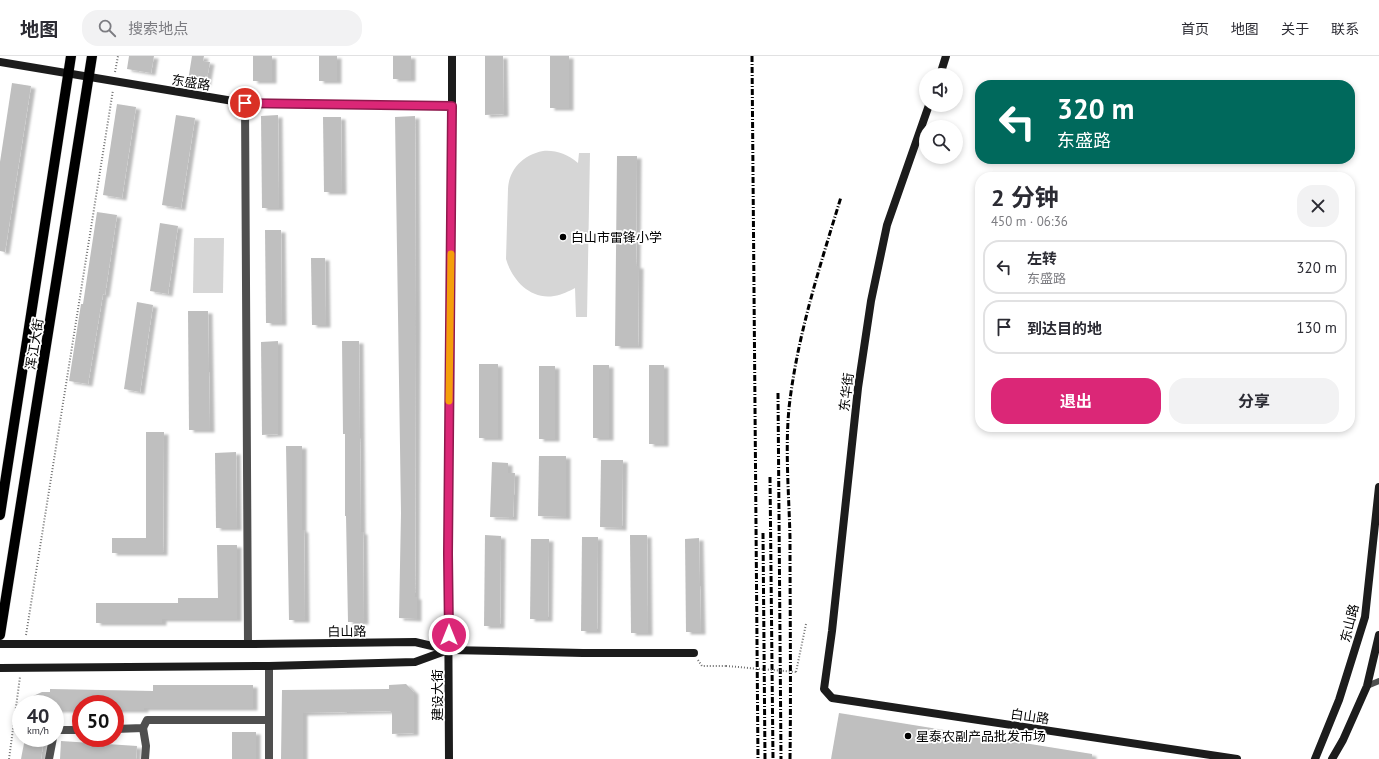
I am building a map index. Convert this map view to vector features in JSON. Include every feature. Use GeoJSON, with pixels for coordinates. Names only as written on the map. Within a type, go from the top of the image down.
{"type":"FeatureCollection","features":[{"type":"Feature","properties":{"kind":"main road","name":"浑江大街"},"geometry":{"type":"LineString","coordinates":[[0,515],[71,56]]}},
{"type":"Feature","properties":{"kind":"main road","name":"浑江大街"},"geometry":{"type":"LineString","coordinates":[[0,635],[92,56]]}},
{"type":"Feature","properties":{"kind":"street","name":"建设大街"},"geometry":{"type":"LineString","coordinates":[[449,759],[448,554],[452,56]]}},
{"type":"Feature","properties":{"kind":"street"},"geometry":{"type":"LineString","coordinates":[[942,68],[946,56]]}},
{"type":"Feature","properties":{"kind":"street","name":"东盛路"},"geometry":{"type":"LineString","coordinates":[[0,62],[245,103],[452,106]]}},
{"type":"Feature","properties":{"kind":"street"},"geometry":{"type":"LineString","coordinates":[[245,103],[248,644]]}},
{"type":"Feature","properties":{"kind":"street","name":"东华街"},"geometry":{"type":"LineString","coordinates":[[824,689],[832,631],[858,388],[871,301],[887,225],[927,112]]}},
{"type":"Feature","properties":{"kind":"street","name":"东山路"},"geometry":{"type":"LineString","coordinates":[[1315,759],[1339,700],[1365,617],[1379,487]]}},
{"type":"Feature","properties":{"kind":"street"},"geometry":{"type":"LineString","coordinates":[[1332,759],[1343,740],[1367,686],[1379,635]]}},
{"type":"Feature","properties":{"kind":"street","name":"白山路"},"geometry":{"type":"LineString","coordinates":[[0,644],[415,642],[449,650],[583,653],[694,653]]}},
{"type":"Feature","properties":{"kind":"street"},"geometry":{"type":"LineString","coordinates":[[0,668],[269,666],[415,662],[449,650]]}},
{"type":"Feature","properties":{"kind":"street"},"geometry":{"type":"LineString","coordinates":[[269,666],[269,759]]}},
{"type":"Feature","properties":{"kind":"street","name":"白山路"},"geometry":{"type":"LineString","coordinates":[[824,689],[832,698],[1237,759]]}},
{"type":"Feature","properties":{"kind":"street"},"geometry":{"type":"LineString","coordinates":[[145,759],[146,746],[143,728],[147,720],[269,720]]}},
{"type":"Feature","properties":{"kind":"street"},"geometry":{"type":"LineString","coordinates":[[124,729],[143,728]]}},
{"type":"Feature","properties":{"kind":"street"},"geometry":{"type":"LineString","coordinates":[[49,759],[51,747]]}},
{"type":"Feature","properties":{"kind":"lane"},"geometry":{"type":"LineString","coordinates":[[1367,686],[1379,681]]}},
{"type":"Feature","properties":{"kind":"path"},"geometry":{"type":"LineString","coordinates":[[25,644],[118,56]]}},
{"type":"Feature","properties":{"kind":"path"},"geometry":{"type":"LineString","coordinates":[[694,653],[702,666],[726,666],[796,672],[806,624]]}},
{"type":"Feature","properties":{"kind":"path"},"geometry":{"type":"LineString","coordinates":[[9,759],[21,668]]}},
{"type":"Feature","properties":{"kind":"shaded area"},"geometry":{"type":"Polygon","coordinates":[[[543,151],[561,153],[578,163],[579,153],[590,153],[587,317],[576,317],[575,288],[557,295],[537,295],[530,292],[517,281],[506,259],[508,189],[511,175],[518,164],[523,160],[543,151]]]}},
{"type":"Feature","properties":{"kind":"shaded area"},"geometry":{"type":"Polygon","coordinates":[[[194,238],[224,238],[223,293],[193,293],[194,238]]]}},
{"type":"Feature","properties":{"kind":"building"},"geometry":{"type":"Polygon","coordinates":[[[129,56],[154,56],[151,73],[127,69],[129,56]]]}},
{"type":"Feature","properties":{"kind":"building"},"geometry":{"type":"Polygon","coordinates":[[[192,56],[204,56],[203,61],[210,62],[206,84],[188,81],[192,56]]]}},
{"type":"Feature","properties":{"kind":"building"},"geometry":{"type":"Polygon","coordinates":[[[253,56],[272,56],[272,81],[253,81],[253,56]]]}},
{"type":"Feature","properties":{"kind":"building"},"geometry":{"type":"Polygon","coordinates":[[[319,56],[337,56],[337,81],[319,81],[319,56]]]}},
{"type":"Feature","properties":{"kind":"building"},"geometry":{"type":"Polygon","coordinates":[[[393,56],[411,56],[411,79],[393,79],[393,56]]]}},
{"type":"Feature","properties":{"kind":"building"},"geometry":{"type":"Polygon","coordinates":[[[485,56],[503,56],[504,114],[485,115],[485,56]]]}},
{"type":"Feature","properties":{"kind":"building"},"geometry":{"type":"Polygon","coordinates":[[[550,56],[569,56],[569,108],[550,108],[550,56]]]}},
{"type":"Feature","properties":{"kind":"building"},"geometry":{"type":"Polygon","coordinates":[[[12,83],[31,86],[5,252],[0,251],[0,162],[12,83]]]}},
{"type":"Feature","properties":{"kind":"building"},"geometry":{"type":"Polygon","coordinates":[[[117,104],[136,107],[122,198],[103,195],[117,104]]]}},
{"type":"Feature","properties":{"kind":"building"},"geometry":{"type":"Polygon","coordinates":[[[176,115],[195,118],[181,208],[162,205],[176,115]]]}},
{"type":"Feature","properties":{"kind":"building"},"geometry":{"type":"Polygon","coordinates":[[[278,115],[279,208],[262,208],[261,116],[278,115]]]}},
{"type":"Feature","properties":{"kind":"building"},"geometry":{"type":"Polygon","coordinates":[[[415,116],[415,597],[417,597],[417,619],[399,618],[401,513],[395,117],[415,116]]]}},
{"type":"Feature","properties":{"kind":"building"},"geometry":{"type":"Polygon","coordinates":[[[323,117],[341,117],[342,192],[324,192],[323,117]]]}},
{"type":"Feature","properties":{"kind":"building"},"geometry":{"type":"Polygon","coordinates":[[[617,156],[637,156],[636,266],[639,266],[638,346],[615,346],[617,156]]]}},
{"type":"Feature","properties":{"kind":"building"},"geometry":{"type":"Polygon","coordinates":[[[97,212],[117,215],[105,295],[103,294],[88,384],[69,381],[81,304],[83,304],[97,212]]]}},
{"type":"Feature","properties":{"kind":"building"},"geometry":{"type":"Polygon","coordinates":[[[160,223],[178,226],[168,294],[150,291],[160,223]]]}},
{"type":"Feature","properties":{"kind":"building"},"geometry":{"type":"Polygon","coordinates":[[[265,230],[281,230],[282,323],[266,323],[265,230]]]}},
{"type":"Feature","properties":{"kind":"building"},"geometry":{"type":"Polygon","coordinates":[[[311,258],[325,258],[326,325],[312,325],[311,258]]]}},
{"type":"Feature","properties":{"kind":"building"},"geometry":{"type":"Polygon","coordinates":[[[137,302],[153,305],[140,392],[124,389],[137,302]]]}},
{"type":"Feature","properties":{"kind":"building"},"geometry":{"type":"Polygon","coordinates":[[[188,311],[208,311],[210,430],[189,430],[188,311]]]}},
{"type":"Feature","properties":{"kind":"building"},"geometry":{"type":"Polygon","coordinates":[[[278,341],[278,434],[262,435],[261,342],[278,341]]]}},
{"type":"Feature","properties":{"kind":"building"},"geometry":{"type":"Polygon","coordinates":[[[342,341],[359,341],[361,532],[363,532],[364,622],[348,622],[342,341]]]}},
{"type":"Feature","properties":{"kind":"building"},"geometry":{"type":"Polygon","coordinates":[[[479,364],[498,364],[498,438],[479,438],[479,364]]]}},
{"type":"Feature","properties":{"kind":"building"},"geometry":{"type":"Polygon","coordinates":[[[593,365],[609,365],[609,438],[593,438],[593,365]]]}},
{"type":"Feature","properties":{"kind":"building"},"geometry":{"type":"Polygon","coordinates":[[[649,365],[664,365],[664,444],[649,444],[649,365]]]}},
{"type":"Feature","properties":{"kind":"building"},"geometry":{"type":"Polygon","coordinates":[[[539,366],[555,366],[555,439],[539,439],[539,366]]]}},
{"type":"Feature","properties":{"kind":"building"},"geometry":{"type":"Polygon","coordinates":[[[146,432],[164,432],[163,553],[112,553],[112,538],[146,538],[146,432]]]}},
{"type":"Feature","properties":{"kind":"building"},"geometry":{"type":"Polygon","coordinates":[[[286,446],[302,446],[302,530],[304,530],[305,620],[289,620],[286,446]]]}},
{"type":"Feature","properties":{"kind":"building"},"geometry":{"type":"Polygon","coordinates":[[[236,452],[237,528],[216,528],[215,453],[236,452]]]}},
{"type":"Feature","properties":{"kind":"building"},"geometry":{"type":"Polygon","coordinates":[[[539,456],[566,456],[566,517],[538,516],[539,456]]]}},
{"type":"Feature","properties":{"kind":"building"},"geometry":{"type":"Polygon","coordinates":[[[601,460],[623,460],[622,528],[600,527],[601,460]]]}},
{"type":"Feature","properties":{"kind":"building"},"geometry":{"type":"Polygon","coordinates":[[[492,462],[508,463],[508,473],[515,473],[513,518],[490,517],[492,462]]]}},
{"type":"Feature","properties":{"kind":"building"},"geometry":{"type":"Polygon","coordinates":[[[485,535],[501,536],[500,626],[484,626],[485,535]]]}},
{"type":"Feature","properties":{"kind":"building"},"geometry":{"type":"Polygon","coordinates":[[[630,535],[647,535],[648,633],[631,633],[630,535]]]}},
{"type":"Feature","properties":{"kind":"building"},"geometry":{"type":"Polygon","coordinates":[[[582,537],[598,537],[597,631],[581,631],[582,537]]]}},
{"type":"Feature","properties":{"kind":"building"},"geometry":{"type":"Polygon","coordinates":[[[699,538],[701,632],[686,632],[685,539],[699,538]]]}},
{"type":"Feature","properties":{"kind":"building"},"geometry":{"type":"Polygon","coordinates":[[[531,539],[549,539],[548,619],[530,619],[531,539]]]}},
{"type":"Feature","properties":{"kind":"building"},"geometry":{"type":"Polygon","coordinates":[[[217,545],[237,545],[237,619],[162,619],[162,623],[96,623],[96,603],[178,603],[178,598],[218,598],[217,545]]]}},
{"type":"Feature","properties":{"kind":"building"},"geometry":{"type":"Polygon","coordinates":[[[406,684],[414,692],[414,733],[392,734],[392,711],[303,713],[303,759],[281,759],[282,690],[389,689],[389,685],[406,684]]]}},
{"type":"Feature","properties":{"kind":"building"},"geometry":{"type":"Polygon","coordinates":[[[153,685],[253,685],[253,708],[144,708],[144,710],[124,710],[124,695],[72,695],[72,710],[64,710],[64,695],[35,695],[42,692],[50,692],[50,689],[153,691],[153,685]]]}},
{"type":"Feature","properties":{"kind":"building","name":"星泰农副产品批发市场"},"geometry":{"type":"Polygon","coordinates":[[[839,713],[1092,754],[1092,759],[831,759],[839,713]]]}},
{"type":"Feature","properties":{"kind":"building"},"geometry":{"type":"Polygon","coordinates":[[[232,732],[256,732],[256,759],[232,759],[232,732]]]}},
{"type":"Feature","properties":{"kind":"building"},"geometry":{"type":"Polygon","coordinates":[[[64,741],[72,742],[72,747],[137,746],[136,759],[60,759],[61,747],[64,747],[64,741]]]}},
{"type":"Feature","properties":{"kind":"building"},"geometry":{"type":"Polygon","coordinates":[[[23,747],[43,747],[41,759],[21,759],[23,747]]]}},
{"type":"Feature","properties":{"kind":"railway"},"geometry":{"type":"LineString","coordinates":[[752,56],[758,759]]}},
{"type":"Feature","properties":{"kind":"railway"},"geometry":{"type":"LineString","coordinates":[[790,759],[790,538],[787,457],[789,408],[803,328],[817,275],[841,197]]}},
{"type":"Feature","properties":{"kind":"railway"},"geometry":{"type":"LineString","coordinates":[[778,393],[781,759]]}},
{"type":"Feature","properties":{"kind":"railway"},"geometry":{"type":"LineString","coordinates":[[770,477],[773,759]]}},
{"type":"Feature","properties":{"kind":"railway"},"geometry":{"type":"LineString","coordinates":[[763,533],[765,759]]}},
{"type":"Feature","properties":{"kind":"slow traffic"},"geometry":{"type":"LineString","coordinates":[[449,401],[451,254]]}},
{"type":"Feature","properties":{"kind":"place","name":"白山市雷锋小学"},"geometry":{"type":"Point","coordinates":[563,237]}},
{"type":"Feature","properties":{"kind":"place","name":"星泰农副产品批发市场"},"geometry":{"type":"Point","coordinates":[908,736]}},
{"type":"Feature","properties":{"kind":"route"},"geometry":{"type":"LineString","coordinates":[[245,103],[452,106],[448,554],[449,635]]}}]}
